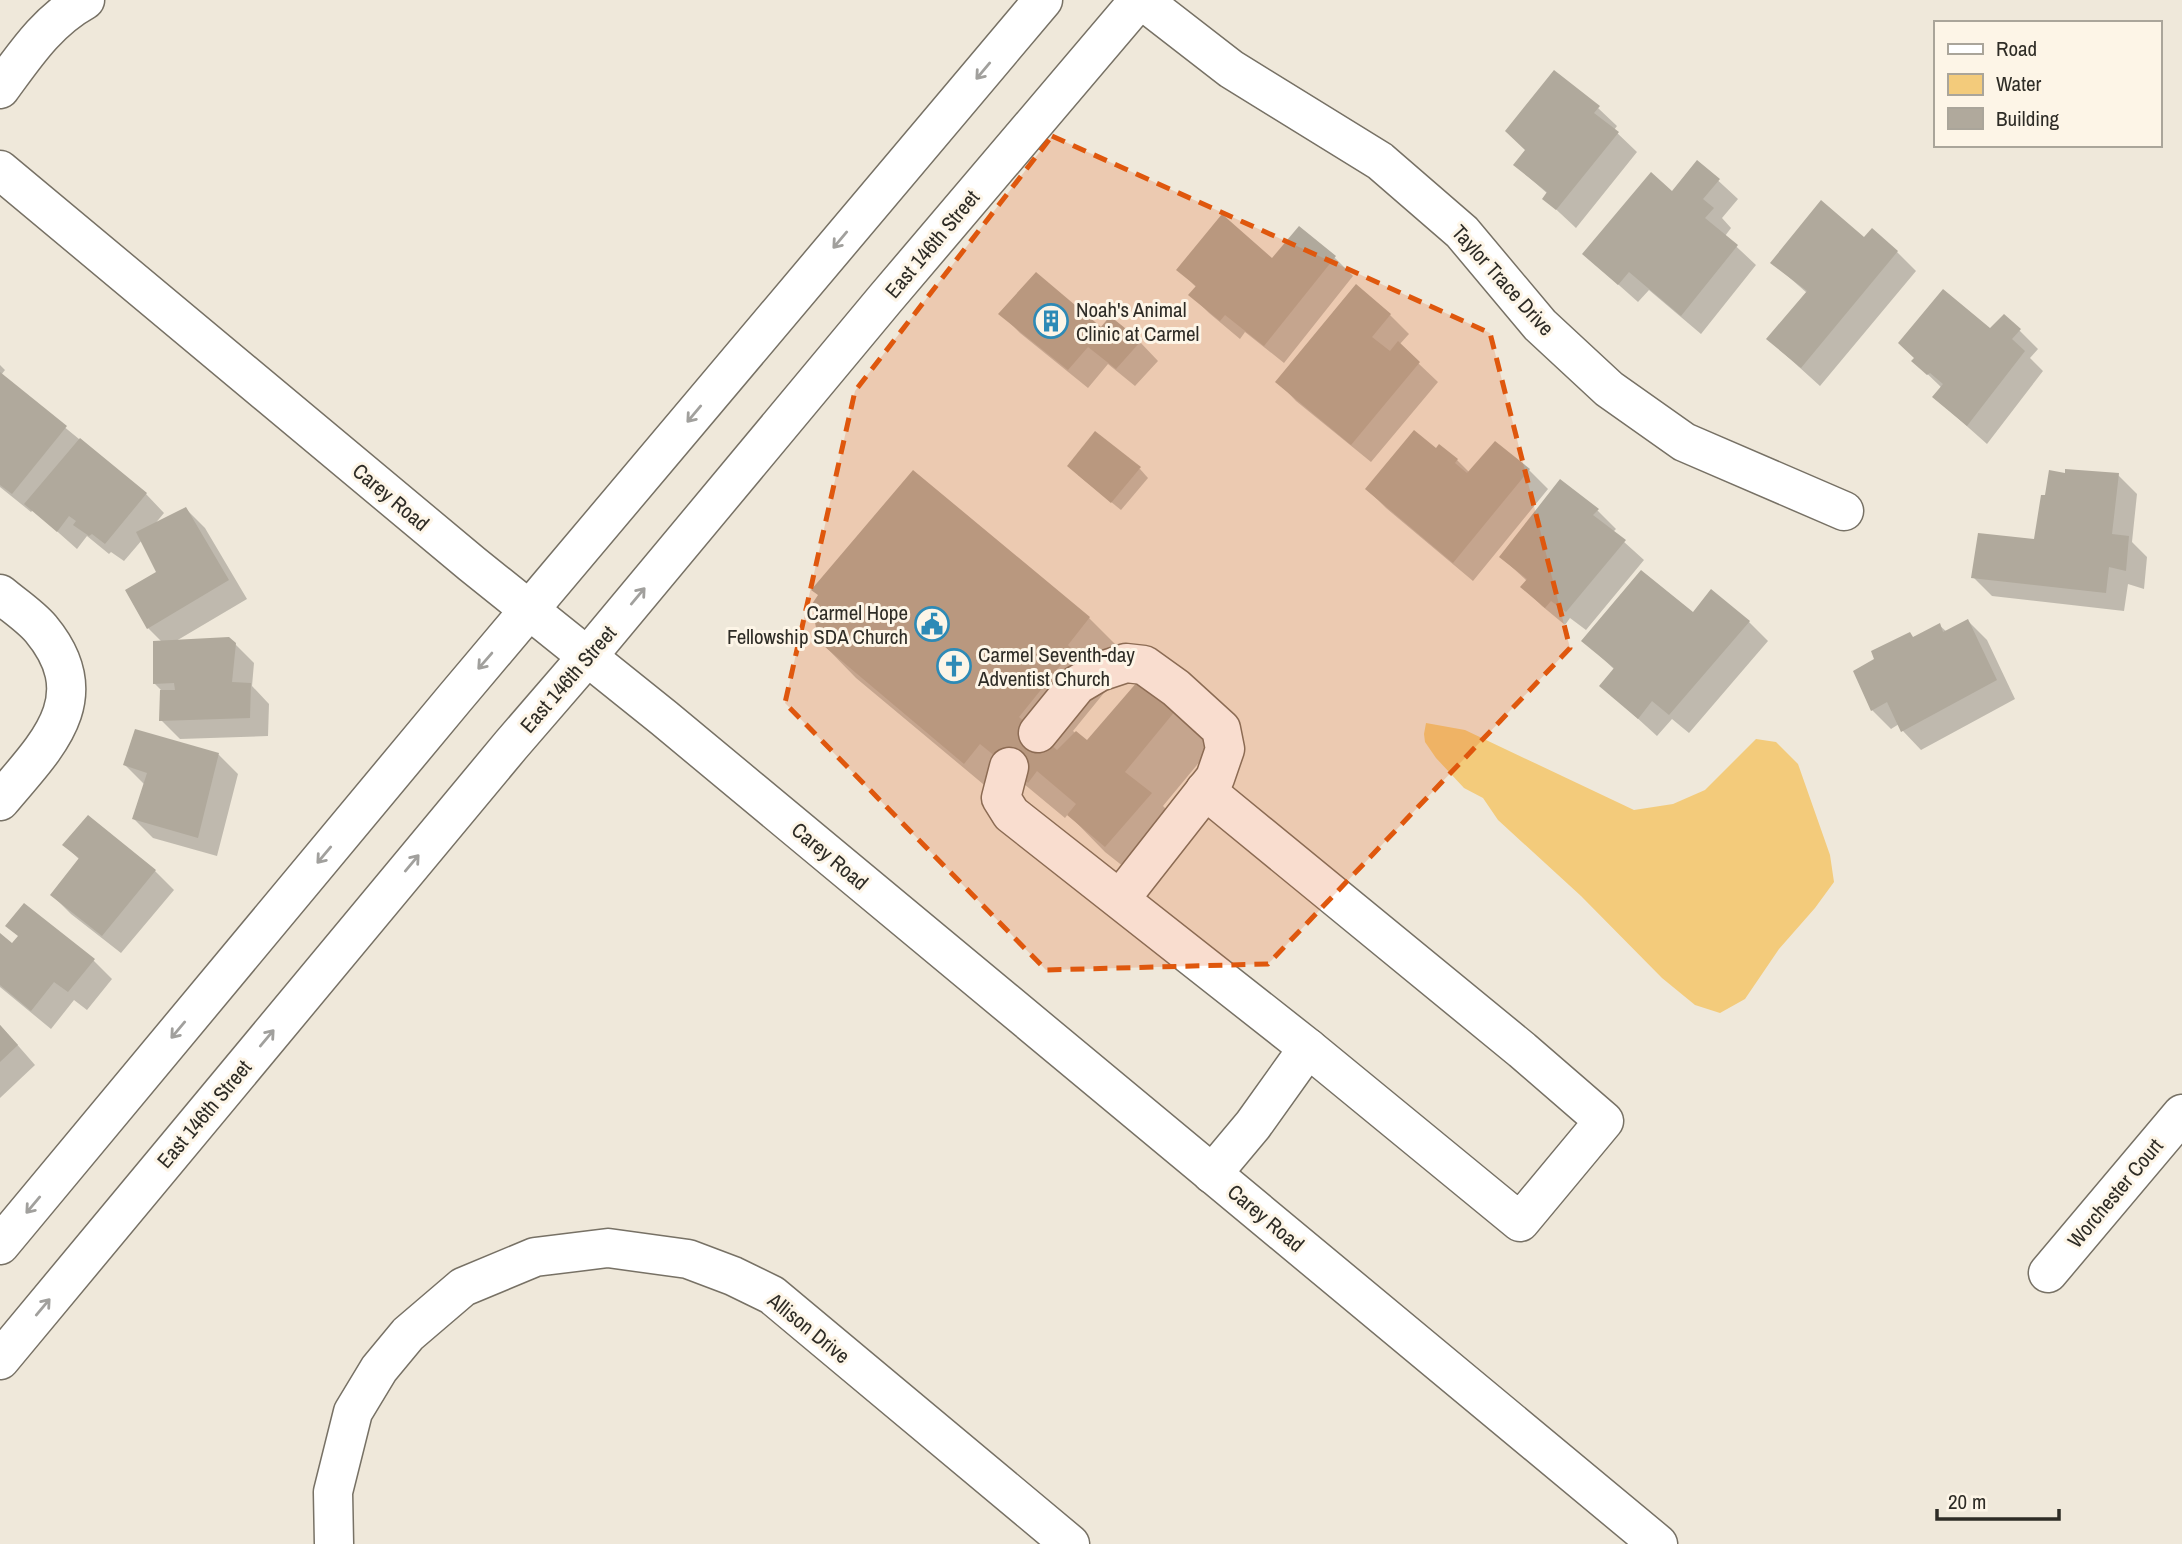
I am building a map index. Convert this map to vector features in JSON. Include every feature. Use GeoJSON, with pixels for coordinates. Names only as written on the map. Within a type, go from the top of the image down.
{"type":"FeatureCollection","features":[{"type":"Feature","properties":{"kind":"street"},"geometry":{"type":"LineString","coordinates":[[0,89],[41,33],[85,0]]}},
{"type":"Feature","properties":{"kind":"street"},"geometry":{"type":"LineString","coordinates":[[0,1245],[530,610],[1014,15],[1042,0]]}},
{"type":"Feature","properties":{"kind":"street","name":"Taylor Trace Drive"},"geometry":{"type":"LineString","coordinates":[[1140,0],[1231,69],[1380,161],[1462,232],[1540,325],[1609,389],[1684,442],[1844,510]]}},
{"type":"Feature","properties":{"kind":"street","name":"East 146th Street"},"geometry":{"type":"LineString","coordinates":[[0,1360],[502,755],[1140,0]]}},
{"type":"Feature","properties":{"kind":"street","name":"Carey Road"},"geometry":{"type":"LineString","coordinates":[[0,170],[472,564],[664,718],[1658,1544]]}},
{"type":"Feature","properties":{"kind":"street"},"geometry":{"type":"LineString","coordinates":[[0,594],[39,626],[55,647],[64,671],[66,695],[61,720],[48,743],[0,801]]}},
{"type":"Feature","properties":{"kind":"street"},"geometry":{"type":"LineString","coordinates":[[1038,733],[1077,685],[1099,672],[1126,663],[1144,665],[1176,688],[1221,729],[1225,749],[1215,778],[1120,899]]}},
{"type":"Feature","properties":{"kind":"street"},"geometry":{"type":"LineString","coordinates":[[1009,767],[1001,798],[1011,814],[1308,1048],[1520,1222],[1604,1121],[1522,1050],[1205,790]]}},
{"type":"Feature","properties":{"kind":"street"},"geometry":{"type":"LineString","coordinates":[[1212,1174],[1253,1125],[1308,1048]]}},
{"type":"Feature","properties":{"kind":"street","name":"Worchester Court"},"geometry":{"type":"LineString","coordinates":[[2049,1273],[2182,1114]]}},
{"type":"Feature","properties":{"kind":"street","name":"Allison Drive"},"geometry":{"type":"LineString","coordinates":[[334,1544],[333,1492],[353,1412],[379,1369],[408,1334],[463,1287],[535,1257],[608,1248],[688,1259],[733,1276],[772,1295],[1070,1544]]}},
{"type":"Feature","properties":{"kind":"highlighted area"},"geometry":{"type":"Polygon","coordinates":[[[1052,136],[1490,333],[1570,648],[1268,964],[1046,970],[785,703],[855,391],[1052,136]]]}},
{"type":"Feature","properties":{"kind":"water"},"geometry":{"type":"Polygon","coordinates":[[[1426,723],[1465,730],[1634,810],[1673,804],[1705,790],[1756,739],[1776,742],[1798,764],[1830,855],[1834,882],[1779,949],[1745,999],[1720,1013],[1695,1005],[1662,978],[1581,896],[1498,820],[1483,798],[1464,788],[1425,742],[1426,723]]]}},
{"type":"Feature","properties":{"kind":"building"},"geometry":{"type":"Polygon","coordinates":[[[1554,70],[1600,106],[1594,113],[1619,132],[1556,210],[1542,199],[1547,192],[1513,165],[1525,150],[1505,131],[1554,70]]]}},
{"type":"Feature","properties":{"kind":"building"},"geometry":{"type":"Polygon","coordinates":[[[1697,160],[1720,179],[1703,199],[1714,208],[1705,218],[1738,245],[1681,316],[1629,272],[1618,285],[1582,254],[1651,172],[1672,191],[1697,160]]]}},
{"type":"Feature","properties":{"kind":"building"},"geometry":{"type":"Polygon","coordinates":[[[1821,200],[1864,237],[1872,228],[1898,251],[1801,368],[1766,339],[1807,291],[1770,263],[1821,200]]]}},
{"type":"Feature","properties":{"kind":"building"},"geometry":{"type":"Polygon","coordinates":[[[1222,214],[1272,258],[1299,226],[1336,256],[1264,346],[1225,315],[1220,321],[1188,295],[1196,286],[1176,270],[1222,214]]]}},
{"type":"Feature","properties":{"kind":"building","name":"Noah's Animal Clinic at Carmel"},"geometry":{"type":"Polygon","coordinates":[[[1036,272],[1101,327],[1110,316],[1141,341],[1116,369],[1088,347],[1068,370],[998,314],[1036,272]]]}},
{"type":"Feature","properties":{"kind":"building"},"geometry":{"type":"Polygon","coordinates":[[[1356,284],[1391,314],[1372,337],[1390,351],[1398,341],[1420,362],[1351,445],[1275,382],[1356,284]]]}},
{"type":"Feature","properties":{"kind":"building"},"geometry":{"type":"Polygon","coordinates":[[[1943,289],[1990,328],[2004,314],[2021,329],[2012,339],[2025,351],[1967,426],[1932,397],[1943,384],[1911,361],[1914,358],[1898,343],[1943,289]]]}},
{"type":"Feature","properties":{"kind":"building"},"geometry":{"type":"Polygon","coordinates":[[[0,372],[67,426],[12,494],[0,485],[0,372]]]}},
{"type":"Feature","properties":{"kind":"building"},"geometry":{"type":"Polygon","coordinates":[[[1414,430],[1436,448],[1439,444],[1458,459],[1455,463],[1467,473],[1495,441],[1530,469],[1453,563],[1365,489],[1414,430]]]}},
{"type":"Feature","properties":{"kind":"building"},"geometry":{"type":"Polygon","coordinates":[[[1095,431],[1141,467],[1111,503],[1067,466],[1095,431]]]}},
{"type":"Feature","properties":{"kind":"building"},"geometry":{"type":"Polygon","coordinates":[[[80,438],[147,493],[105,544],[73,525],[76,521],[69,516],[57,532],[24,504],[80,438]]]}},
{"type":"Feature","properties":{"kind":"building"},"geometry":{"type":"Polygon","coordinates":[[[2065,469],[2119,473],[2112,534],[2129,536],[2126,571],[2109,567],[2106,593],[1971,578],[1978,533],[2034,539],[2041,495],[2045,495],[2049,470],[2065,473],[2065,469]]]}},
{"type":"Feature","properties":{"kind":"building","name":"Carmel Seventh-day Adventist Church"},"geometry":{"type":"Polygon","coordinates":[[[913,470],[1090,617],[1068,645],[1073,650],[1019,717],[1057,750],[1076,731],[1087,740],[1138,681],[1176,710],[1125,772],[1152,793],[1105,847],[1067,815],[1076,804],[1037,771],[1028,783],[980,744],[964,764],[818,641],[823,634],[816,628],[812,604],[818,595],[811,590],[913,470]]]}},
{"type":"Feature","properties":{"kind":"building"},"geometry":{"type":"Polygon","coordinates":[[[1560,479],[1599,509],[1593,515],[1626,540],[1566,612],[1551,601],[1545,608],[1520,587],[1527,579],[1499,557],[1560,479]]]}},
{"type":"Feature","properties":{"kind":"building"},"geometry":{"type":"Polygon","coordinates":[[[186,507],[229,580],[147,629],[125,590],[156,572],[136,532],[186,507]]]}},
{"type":"Feature","properties":{"kind":"building"},"geometry":{"type":"Polygon","coordinates":[[[1641,570],[1693,612],[1711,589],[1750,621],[1669,715],[1652,701],[1638,719],[1599,686],[1614,668],[1581,641],[1641,570]]]}},
{"type":"Feature","properties":{"kind":"building"},"geometry":{"type":"Polygon","coordinates":[[[1968,619],[1997,680],[1901,732],[1887,702],[1871,711],[1853,671],[1874,659],[1871,651],[1910,632],[1913,637],[1940,623],[1943,632],[1968,619]]]}},
{"type":"Feature","properties":{"kind":"building"},"geometry":{"type":"Polygon","coordinates":[[[229,637],[236,643],[232,682],[251,683],[250,718],[159,721],[160,690],[175,690],[174,683],[153,684],[153,641],[229,637]]]}},
{"type":"Feature","properties":{"kind":"building"},"geometry":{"type":"Polygon","coordinates":[[[135,729],[219,753],[198,838],[132,819],[147,773],[123,765],[135,729]]]}},
{"type":"Feature","properties":{"kind":"building"},"geometry":{"type":"Polygon","coordinates":[[[88,815],[156,870],[102,936],[50,895],[79,858],[62,845],[88,815]]]}},
{"type":"Feature","properties":{"kind":"building"},"geometry":{"type":"Polygon","coordinates":[[[24,903],[95,959],[68,992],[54,982],[31,1011],[0,985],[0,933],[12,943],[18,936],[5,926],[24,903]]]}},
{"type":"Feature","properties":{"kind":"building"},"geometry":{"type":"Polygon","coordinates":[[[0,1025],[18,1045],[0,1062],[0,1025]]]}},
{"type":"Feature","properties":{"kind":"place","name":"Noah's Animal Clinic at Carmel"},"geometry":{"type":"Point","coordinates":[1051,321]}},
{"type":"Feature","properties":{"kind":"place","name":"Carmel Hope Fellowship SDA Church"},"geometry":{"type":"Point","coordinates":[932,624]}},
{"type":"Feature","properties":{"kind":"place","name":"Carmel Seventh-day Adventist Church"},"geometry":{"type":"Point","coordinates":[954,666]}}]}
